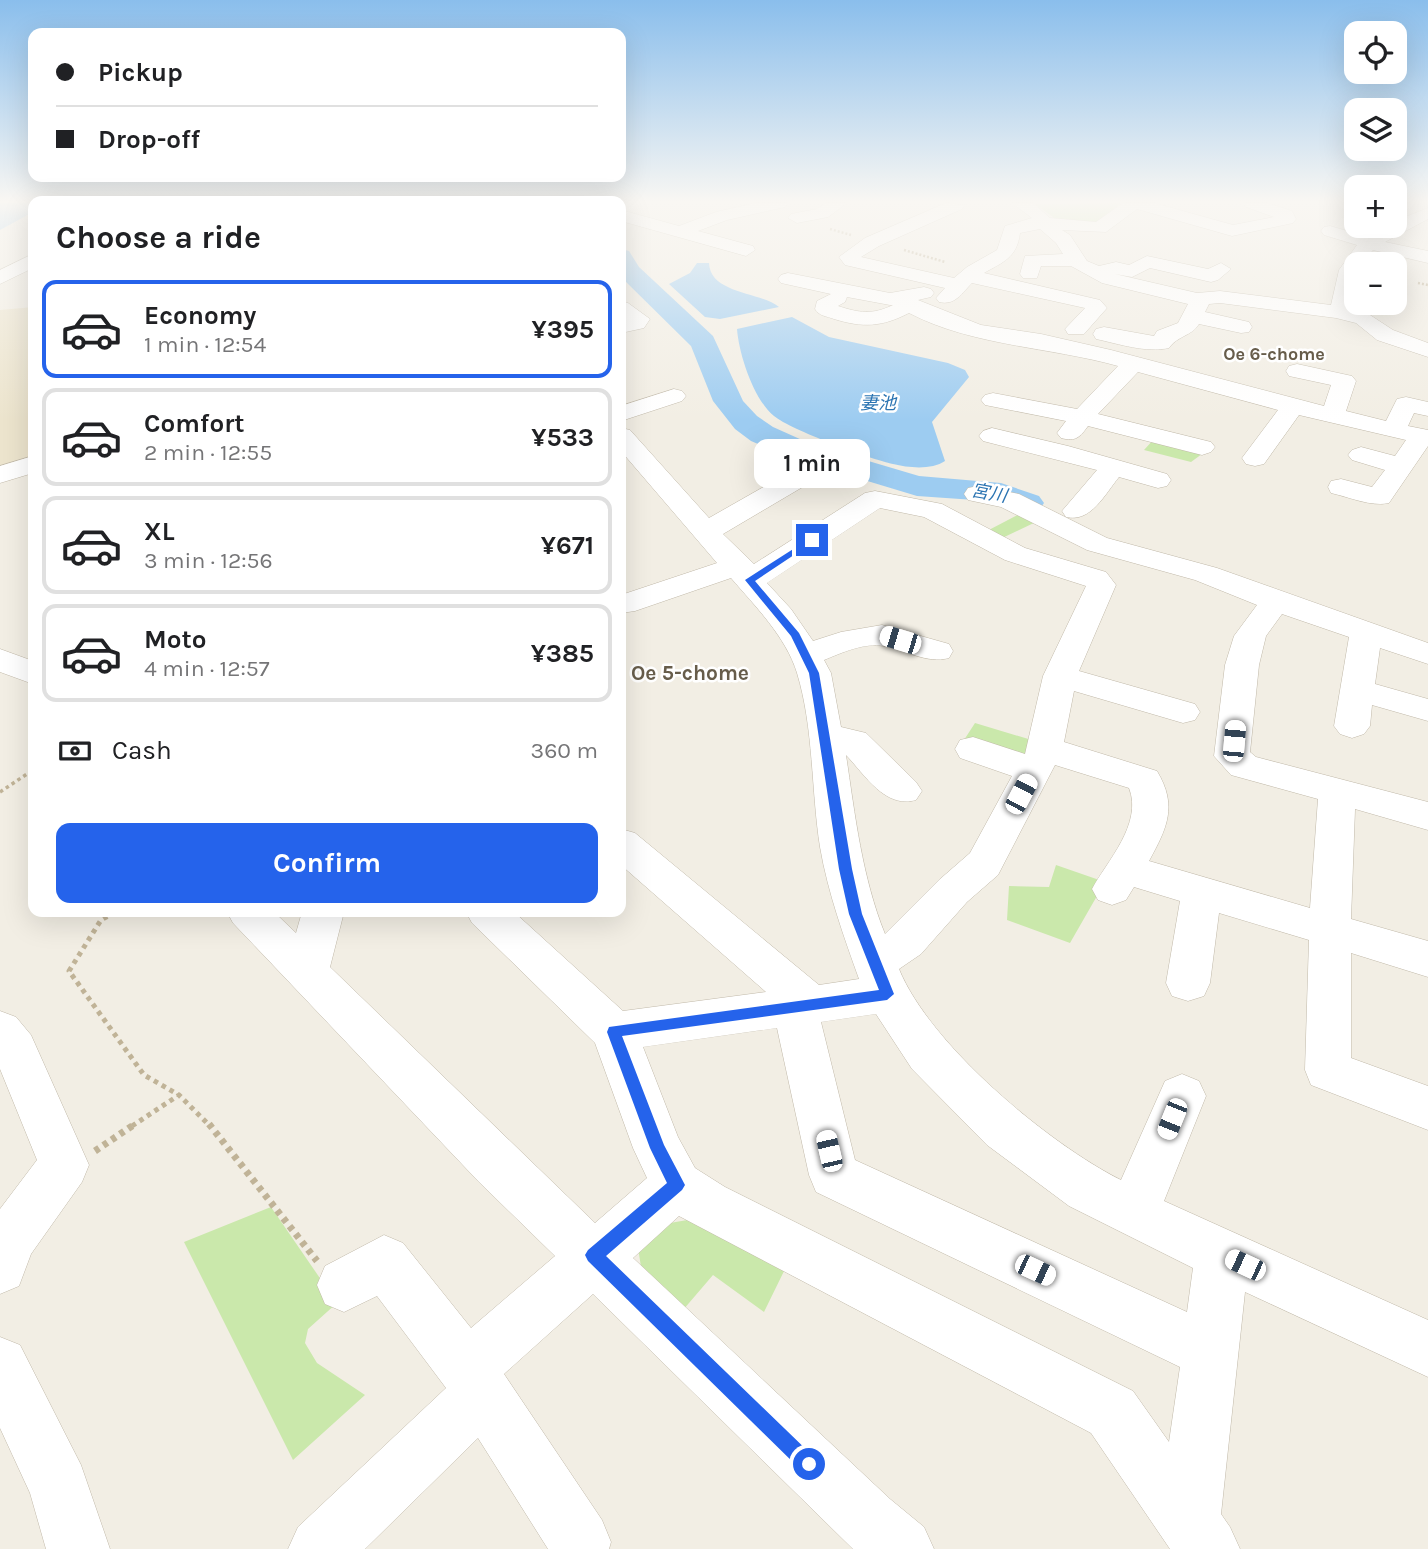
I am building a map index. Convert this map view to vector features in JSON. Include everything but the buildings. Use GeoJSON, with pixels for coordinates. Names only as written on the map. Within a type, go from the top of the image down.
{"type":"FeatureCollection","features":[{"type":"Feature","properties":{"kind":"street"},"geometry":{"type":"LineString","coordinates":[[910,275],[958,287],[1093,304],[1097,308],[1076,329]]}},
{"type":"Feature","properties":{"kind":"street"},"geometry":{"type":"LineString","coordinates":[[852,291],[824,305],[825,309],[876,322],[904,301],[924,293],[958,287],[975,275]]}},
{"type":"Feature","properties":{"kind":"street"},"geometry":{"type":"LineString","coordinates":[[1103,275],[1196,307],[1241,327]]}},
{"type":"Feature","properties":{"kind":"street"},"geometry":{"type":"LineString","coordinates":[[1338,312],[1347,293],[1348,275]]}},
{"type":"Feature","properties":{"kind":"street"},"geometry":{"type":"LineString","coordinates":[[788,279],[904,301],[977,331],[1041,341],[1293,407],[1425,437],[1379,497],[1341,487]]}},
{"type":"Feature","properties":{"kind":"street"},"geometry":{"type":"LineString","coordinates":[[958,287],[972,304]]}},
{"type":"Feature","properties":{"kind":"street"},"geometry":{"type":"LineString","coordinates":[[0,295],[22,290]]}},
{"type":"Feature","properties":{"kind":"street"},"geometry":{"type":"LineString","coordinates":[[1037,320],[1148,343],[1161,343],[1165,336],[1187,327],[1196,307],[1220,297],[1338,312],[1363,319],[1371,335],[1428,350]]}},
{"type":"Feature","properties":{"kind":"street"},"geometry":{"type":"LineString","coordinates":[[626,310],[639,319],[636,323],[626,326]]}},
{"type":"Feature","properties":{"kind":"street"},"geometry":{"type":"LineString","coordinates":[[1055,461],[1082,417],[1133,364]]}},
{"type":"Feature","properties":{"kind":"street"},"geometry":{"type":"LineString","coordinates":[[1297,370],[1344,380],[1333,415]]}},
{"type":"Feature","properties":{"kind":"street"},"geometry":{"type":"LineString","coordinates":[[626,412],[674,396]]}},
{"type":"Feature","properties":{"kind":"street"},"geometry":{"type":"LineString","coordinates":[[1098,398],[1170,415]]}},
{"type":"Feature","properties":{"kind":"street"},"geometry":{"type":"LineString","coordinates":[[993,400],[1082,417],[1202,447]]}},
{"type":"Feature","properties":{"kind":"street"},"geometry":{"type":"LineString","coordinates":[[1394,429],[1406,404],[1428,409]]}},
{"type":"Feature","properties":{"kind":"street"},"geometry":{"type":"LineString","coordinates":[[1255,458],[1293,407]]}},
{"type":"Feature","properties":{"kind":"street"},"geometry":{"type":"LineString","coordinates":[[992,436],[1055,461],[1113,468],[1158,480]]}},
{"type":"Feature","properties":{"kind":"street"},"geometry":{"type":"LineString","coordinates":[[629,455],[706,531],[742,571],[795,635],[806,654],[814,673],[841,847],[856,914],[881,979],[928,1055],[1004,1129],[1087,1189],[1133,1213],[1428,1349]]}},
{"type":"Feature","properties":{"kind":"street"},"geometry":{"type":"LineString","coordinates":[[1361,455],[1401,466]]}},
{"type":"Feature","properties":{"kind":"street"},"geometry":{"type":"LineString","coordinates":[[0,475],[28,466]]}},
{"type":"Feature","properties":{"kind":"street"},"geometry":{"type":"LineString","coordinates":[[1076,511],[1113,468]]}},
{"type":"Feature","properties":{"kind":"street"},"geometry":{"type":"LineString","coordinates":[[706,531],[797,479]]}},
{"type":"Feature","properties":{"kind":"street"},"geometry":{"type":"LineString","coordinates":[[978,494],[1009,500],[1097,544],[1206,574],[1428,654]]}},
{"type":"Feature","properties":{"kind":"street"},"geometry":{"type":"LineString","coordinates":[[614,1032],[803,1006],[881,979],[906,942],[953,891],[984,864],[1039,760],[1060,676],[1101,585],[1095,578],[1015,554],[932,510],[875,499],[742,571],[626,603]]}},
{"type":"Feature","properties":{"kind":"street"},"geometry":{"type":"LineString","coordinates":[[1275,601],[1250,636],[1247,646],[1242,666],[1232,756],[1244,766],[1428,816]]}},
{"type":"Feature","properties":{"kind":"street"},"geometry":{"type":"LineString","coordinates":[[1352,726],[1366,633]]}},
{"type":"Feature","properties":{"kind":"street"},"geometry":{"type":"LineString","coordinates":[[806,654],[841,642],[882,635],[936,651]]}},
{"type":"Feature","properties":{"kind":"street"},"geometry":{"type":"LineString","coordinates":[[0,659],[28,672]]}},
{"type":"Feature","properties":{"kind":"street"},"geometry":{"type":"LineString","coordinates":[[1060,676],[1184,712]]}},
{"type":"Feature","properties":{"kind":"street"},"geometry":{"type":"LineString","coordinates":[[1358,690],[1428,710]]}},
{"type":"Feature","properties":{"kind":"street"},"geometry":{"type":"LineString","coordinates":[[825,737],[853,741],[903,791]]}},
{"type":"Feature","properties":{"kind":"street"},"geometry":{"type":"LineString","coordinates":[[973,749],[1144,780],[1150,790],[1149,824],[1118,879],[1202,892],[1428,958]]}},
{"type":"Feature","properties":{"kind":"street"},"geometry":{"type":"LineString","coordinates":[[1338,791],[1330,929],[1328,1070],[1428,1108]]}},
{"type":"Feature","properties":{"kind":"street"},"geometry":{"type":"LineString","coordinates":[[626,847],[803,1006],[834,1175],[1210,1352]]}},
{"type":"Feature","properties":{"kind":"street"},"geometry":{"type":"LineString","coordinates":[[1188,983],[1202,892]]}},
{"type":"Feature","properties":{"kind":"street"},"geometry":{"type":"LineString","coordinates":[[253,917],[408,1077],[868,1521],[902,1549]]}},
{"type":"Feature","properties":{"kind":"street"},"geometry":{"type":"LineString","coordinates":[[307,972],[322,917]]}},
{"type":"Feature","properties":{"kind":"street"},"geometry":{"type":"LineString","coordinates":[[492,917],[614,1032],[658,1148],[677,1185],[707,1205],[1112,1412],[1198,1536]]}},
{"type":"Feature","properties":{"kind":"street"},"geometry":{"type":"LineString","coordinates":[[0,1031],[15,1049],[64,1165],[10,1239],[0,1267]]}},
{"type":"Feature","properties":{"kind":"street"},"geometry":{"type":"LineString","coordinates":[[1133,1213],[1182,1096]]}},
{"type":"Feature","properties":{"kind":"street"},"geometry":{"type":"LineString","coordinates":[[320,1549],[594,1255],[677,1185]]}},
{"type":"Feature","properties":{"kind":"street"},"geometry":{"type":"LineString","coordinates":[[1198,1536],[1210,1352],[1222,1254]]}},
{"type":"Feature","properties":{"kind":"street"},"geometry":{"type":"LineString","coordinates":[[344,1285],[384,1262],[475,1381],[580,1542]]}},
{"type":"Feature","properties":{"kind":"street"},"geometry":{"type":"LineString","coordinates":[[0,1365],[59,1487],[78,1549]]}},
{"type":"Feature","properties":{"kind":"path"},"geometry":{"type":"LineString","coordinates":[[1418,283],[1428,285]]}},
{"type":"Feature","properties":{"kind":"path"},"geometry":{"type":"LineString","coordinates":[[0,792],[28,773]]}},
{"type":"Feature","properties":{"kind":"path"},"geometry":{"type":"LineString","coordinates":[[106,917],[101,920],[69,971],[144,1075],[178,1095],[208,1123],[323,1267],[344,1285]]}},
{"type":"Feature","properties":{"kind":"path"},"geometry":{"type":"LineString","coordinates":[[64,1165],[82,1160],[178,1095]]}},
{"type":"Feature","properties":{"kind":"shaded area"},"geometry":{"type":"Polygon","coordinates":[[[28,307],[28,461],[0,469],[0,310],[28,307]]]}},
{"type":"Feature","properties":{"kind":"green space"},"geometry":{"type":"Polygon","coordinates":[[[1154,439],[1202,454],[1191,462],[1144,450],[1154,439]]]}},
{"type":"Feature","properties":{"kind":"green space"},"geometry":{"type":"Polygon","coordinates":[[[1025,511],[1038,521],[998,540],[985,532],[1025,511]]]}},
{"type":"Feature","properties":{"kind":"green space"},"geometry":{"type":"Polygon","coordinates":[[[975,723],[1035,741],[1025,761],[964,740],[975,723]]]}},
{"type":"Feature","properties":{"kind":"green space"},"geometry":{"type":"Polygon","coordinates":[[[1056,865],[1105,882],[1070,943],[1007,920],[1009,886],[1049,887],[1056,865]]]}},
{"type":"Feature","properties":{"kind":"green space"},"geometry":{"type":"Polygon","coordinates":[[[271,1207],[337,1303],[308,1329],[305,1343],[317,1363],[365,1395],[293,1460],[184,1242],[271,1207]]]}},
{"type":"Feature","properties":{"kind":"green space"},"geometry":{"type":"Polygon","coordinates":[[[693,1219],[786,1267],[764,1312],[713,1275],[683,1310],[643,1279],[638,1248],[653,1226],[693,1219]]]}},
{"type":"Feature","properties":{"kind":"water"},"geometry":{"type":"Polygon","coordinates":[[[686,275],[714,275],[727,287],[779,307],[720,319],[705,317],[669,284],[686,275]]]}},
{"type":"Feature","properties":{"kind":"water","name":"妻池"},"geometry":{"type":"Polygon","coordinates":[[[792,317],[829,337],[948,363],[965,370],[969,377],[932,422],[945,461],[934,466],[920,467],[893,464],[831,443],[774,416],[754,388],[741,351],[737,329],[792,317]]]}},
{"type":"Feature","properties":{"kind":"waterway","name":"宮川"},"geometry":{"type":"LineString","coordinates":[[633,275],[703,342],[733,409],[746,423],[762,434],[799,450],[877,472],[911,485],[989,491],[1027,503]]}},
{"type":"Feature","properties":{"kind":"district","name":"Oe 6-chome"},"geometry":{"type":"Point","coordinates":[1274,354]}},
{"type":"Feature","properties":{"kind":"district","name":"Oe 5-chome"},"geometry":{"type":"Point","coordinates":[690,673]}},
{"type":"Feature","properties":{"kind":"route"},"geometry":{"type":"LineString","coordinates":[[809,1464],[594,1255],[677,1185],[658,1148],[614,1032],[887,994],[856,914],[841,847],[814,673],[795,635],[749,580],[812,540]]}}]}
